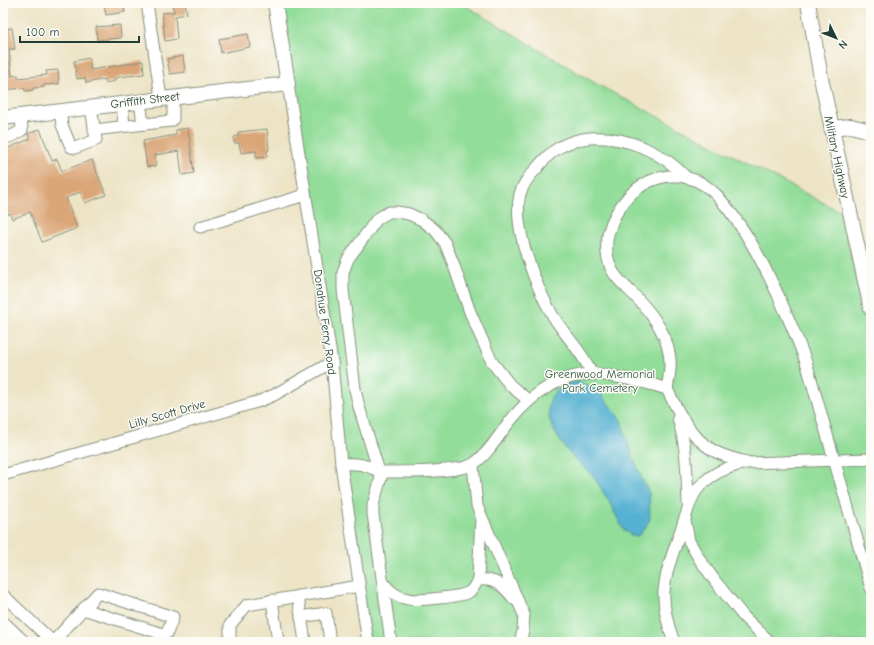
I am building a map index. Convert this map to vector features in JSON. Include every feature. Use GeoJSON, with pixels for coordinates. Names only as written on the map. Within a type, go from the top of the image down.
{"type":"FeatureCollection","features":[{"type":"Feature","properties":{"kind":"highway"},"geometry":{"type":"LineString","coordinates":[[3,625],[21,642]]}},
{"type":"Feature","properties":{"kind":"main road","name":"Donahue Ferry Road"},"geometry":{"type":"LineString","coordinates":[[275,3],[288,84]]}},
{"type":"Feature","properties":{"kind":"main road","name":"Military Highway"},"geometry":{"type":"LineString","coordinates":[[808,3],[831,128],[871,309]]}},
{"type":"Feature","properties":{"kind":"main road","name":"Griffith Street"},"geometry":{"type":"LineString","coordinates":[[3,118],[167,97],[288,84]]}},
{"type":"Feature","properties":{"kind":"main road"},"geometry":{"type":"LineString","coordinates":[[831,128],[851,126],[871,131]]}},
{"type":"Feature","properties":{"kind":"street"},"geometry":{"type":"LineString","coordinates":[[94,130],[171,121],[173,119],[147,3]]}},
{"type":"Feature","properties":{"kind":"street","name":"Donahue Ferry Road"},"geometry":{"type":"LineString","coordinates":[[288,84],[332,362],[341,464],[368,642]]}},
{"type":"Feature","properties":{"kind":"street"},"geometry":{"type":"LineString","coordinates":[[140,101],[143,124]]}},
{"type":"Feature","properties":{"kind":"street"},"geometry":{"type":"LineString","coordinates":[[122,103],[124,126]]}},
{"type":"Feature","properties":{"kind":"street"},"geometry":{"type":"LineString","coordinates":[[60,111],[62,125],[71,146],[75,148],[96,140],[91,107]]}},
{"type":"Feature","properties":{"kind":"street"},"geometry":{"type":"LineString","coordinates":[[3,139],[19,133],[22,130],[21,116]]}},
{"type":"Feature","properties":{"kind":"street"},"geometry":{"type":"LineString","coordinates":[[592,374],[587,361],[554,317],[544,300],[527,256],[521,232],[519,205],[520,194],[524,185],[538,166],[562,145],[572,140],[594,138],[619,140],[650,149],[688,178]]}},
{"type":"Feature","properties":{"kind":"street"},"geometry":{"type":"LineString","coordinates":[[750,463],[713,450],[694,434],[685,423],[667,389],[671,367],[669,352],[663,335],[650,312],[613,272],[609,261],[606,248],[607,234],[618,210],[634,191],[654,180],[676,176],[688,178],[707,186],[715,193],[734,216],[760,257],[800,345],[871,588]]}},
{"type":"Feature","properties":{"kind":"street"},"geometry":{"type":"LineString","coordinates":[[200,227],[305,195]]}},
{"type":"Feature","properties":{"kind":"street"},"geometry":{"type":"LineString","coordinates":[[391,642],[373,514],[373,505],[380,485],[380,472],[359,407],[355,389],[343,290],[343,272],[348,260],[377,219],[389,212],[409,214],[422,220],[435,230],[445,243],[470,312],[492,362],[510,385],[529,401]]}},
{"type":"Feature","properties":{"kind":"street","name":"Lilly Scott Drive"},"geometry":{"type":"LineString","coordinates":[[3,476],[260,401],[274,395],[332,362]]}},
{"type":"Feature","properties":{"kind":"street"},"geometry":{"type":"LineString","coordinates":[[341,464],[357,463],[369,466],[380,472],[457,469],[473,465],[486,452],[509,422],[537,394],[561,380],[576,376],[592,374],[642,382],[667,389]]}},
{"type":"Feature","properties":{"kind":"street"},"geometry":{"type":"LineString","coordinates":[[675,406],[683,435],[687,459],[686,513],[689,541],[714,581],[744,617],[770,642]]}},
{"type":"Feature","properties":{"kind":"street"},"geometry":{"type":"LineString","coordinates":[[674,642],[667,620],[664,591],[673,554],[686,513],[694,494],[700,486],[722,470],[733,466],[750,463],[871,459]]}},
{"type":"Feature","properties":{"kind":"street"},"geometry":{"type":"LineString","coordinates":[[473,465],[477,506],[524,615],[523,631],[520,642]]}},
{"type":"Feature","properties":{"kind":"street"},"geometry":{"type":"LineString","coordinates":[[383,582],[388,590],[409,600],[465,594],[474,587],[478,580],[481,515]]}},
{"type":"Feature","properties":{"kind":"street"},"geometry":{"type":"LineString","coordinates":[[478,580],[494,580],[502,586],[509,593],[524,615]]}},
{"type":"Feature","properties":{"kind":"street"},"geometry":{"type":"LineString","coordinates":[[230,642],[230,625],[247,605],[359,586]]}},
{"type":"Feature","properties":{"kind":"street"},"geometry":{"type":"LineString","coordinates":[[3,595],[53,642],[98,593],[173,617],[167,633],[163,634],[84,609]]}},
{"type":"Feature","properties":{"kind":"street"},"geometry":{"type":"LineString","coordinates":[[298,596],[305,642]]}},
{"type":"Feature","properties":{"kind":"street"},"geometry":{"type":"LineString","coordinates":[[272,600],[278,642]]}},
{"type":"Feature","properties":{"kind":"street"},"geometry":{"type":"LineString","coordinates":[[301,617],[326,613],[330,642]]}},
{"type":"Feature","properties":{"kind":"green space","name":"Greenwood Memorial Park Cemetery"},"geometry":{"type":"Polygon","coordinates":[[[280,3],[461,3],[600,86],[841,212],[871,341],[871,642],[565,642],[557,639],[539,642],[369,642],[280,3]]]}},
{"type":"Feature","properties":{"kind":"water"},"geometry":{"type":"Polygon","coordinates":[[[579,382],[593,388],[601,394],[621,420],[632,455],[644,484],[649,492],[650,519],[638,536],[631,535],[623,529],[609,501],[596,481],[563,445],[554,430],[549,414],[549,406],[553,394],[563,386],[570,383],[579,382]]]}},
{"type":"Feature","properties":{"kind":"building"},"geometry":{"type":"Polygon","coordinates":[[[123,3],[125,12],[106,15],[104,4],[123,3]]]}},
{"type":"Feature","properties":{"kind":"building"},"geometry":{"type":"Polygon","coordinates":[[[185,3],[187,14],[175,16],[177,39],[165,41],[162,13],[174,12],[172,4],[185,3]]]}},
{"type":"Feature","properties":{"kind":"building"},"geometry":{"type":"Polygon","coordinates":[[[120,25],[121,38],[97,40],[96,27],[120,25]]]}},
{"type":"Feature","properties":{"kind":"building"},"geometry":{"type":"Polygon","coordinates":[[[12,28],[15,49],[9,49],[12,76],[18,75],[18,78],[47,75],[46,71],[58,70],[59,84],[44,85],[44,87],[33,88],[33,90],[25,91],[24,88],[3,90],[3,29],[12,28]]]}},
{"type":"Feature","properties":{"kind":"building"},"geometry":{"type":"Polygon","coordinates":[[[248,34],[250,47],[221,53],[219,39],[248,34]]]}},
{"type":"Feature","properties":{"kind":"building"},"geometry":{"type":"Polygon","coordinates":[[[183,56],[185,72],[170,74],[167,59],[183,56]]]}},
{"type":"Feature","properties":{"kind":"building"},"geometry":{"type":"Polygon","coordinates":[[[89,58],[91,70],[143,61],[144,74],[119,77],[114,79],[115,81],[106,83],[105,79],[86,83],[85,78],[77,79],[74,61],[89,58]]]}},
{"type":"Feature","properties":{"kind":"building"},"geometry":{"type":"Polygon","coordinates":[[[188,128],[194,173],[182,175],[179,151],[155,155],[156,166],[147,167],[143,141],[176,135],[176,130],[188,128]]]}},
{"type":"Feature","properties":{"kind":"building"},"geometry":{"type":"Polygon","coordinates":[[[40,129],[52,161],[57,159],[62,171],[92,160],[106,195],[85,203],[80,192],[66,198],[77,228],[42,242],[30,212],[12,219],[10,213],[3,216],[3,150],[30,139],[28,134],[40,129]]]}},
{"type":"Feature","properties":{"kind":"building"},"geometry":{"type":"Polygon","coordinates":[[[267,129],[269,150],[267,151],[267,157],[256,158],[256,151],[241,153],[239,143],[234,143],[234,137],[238,136],[238,132],[267,129]]]}}]}
